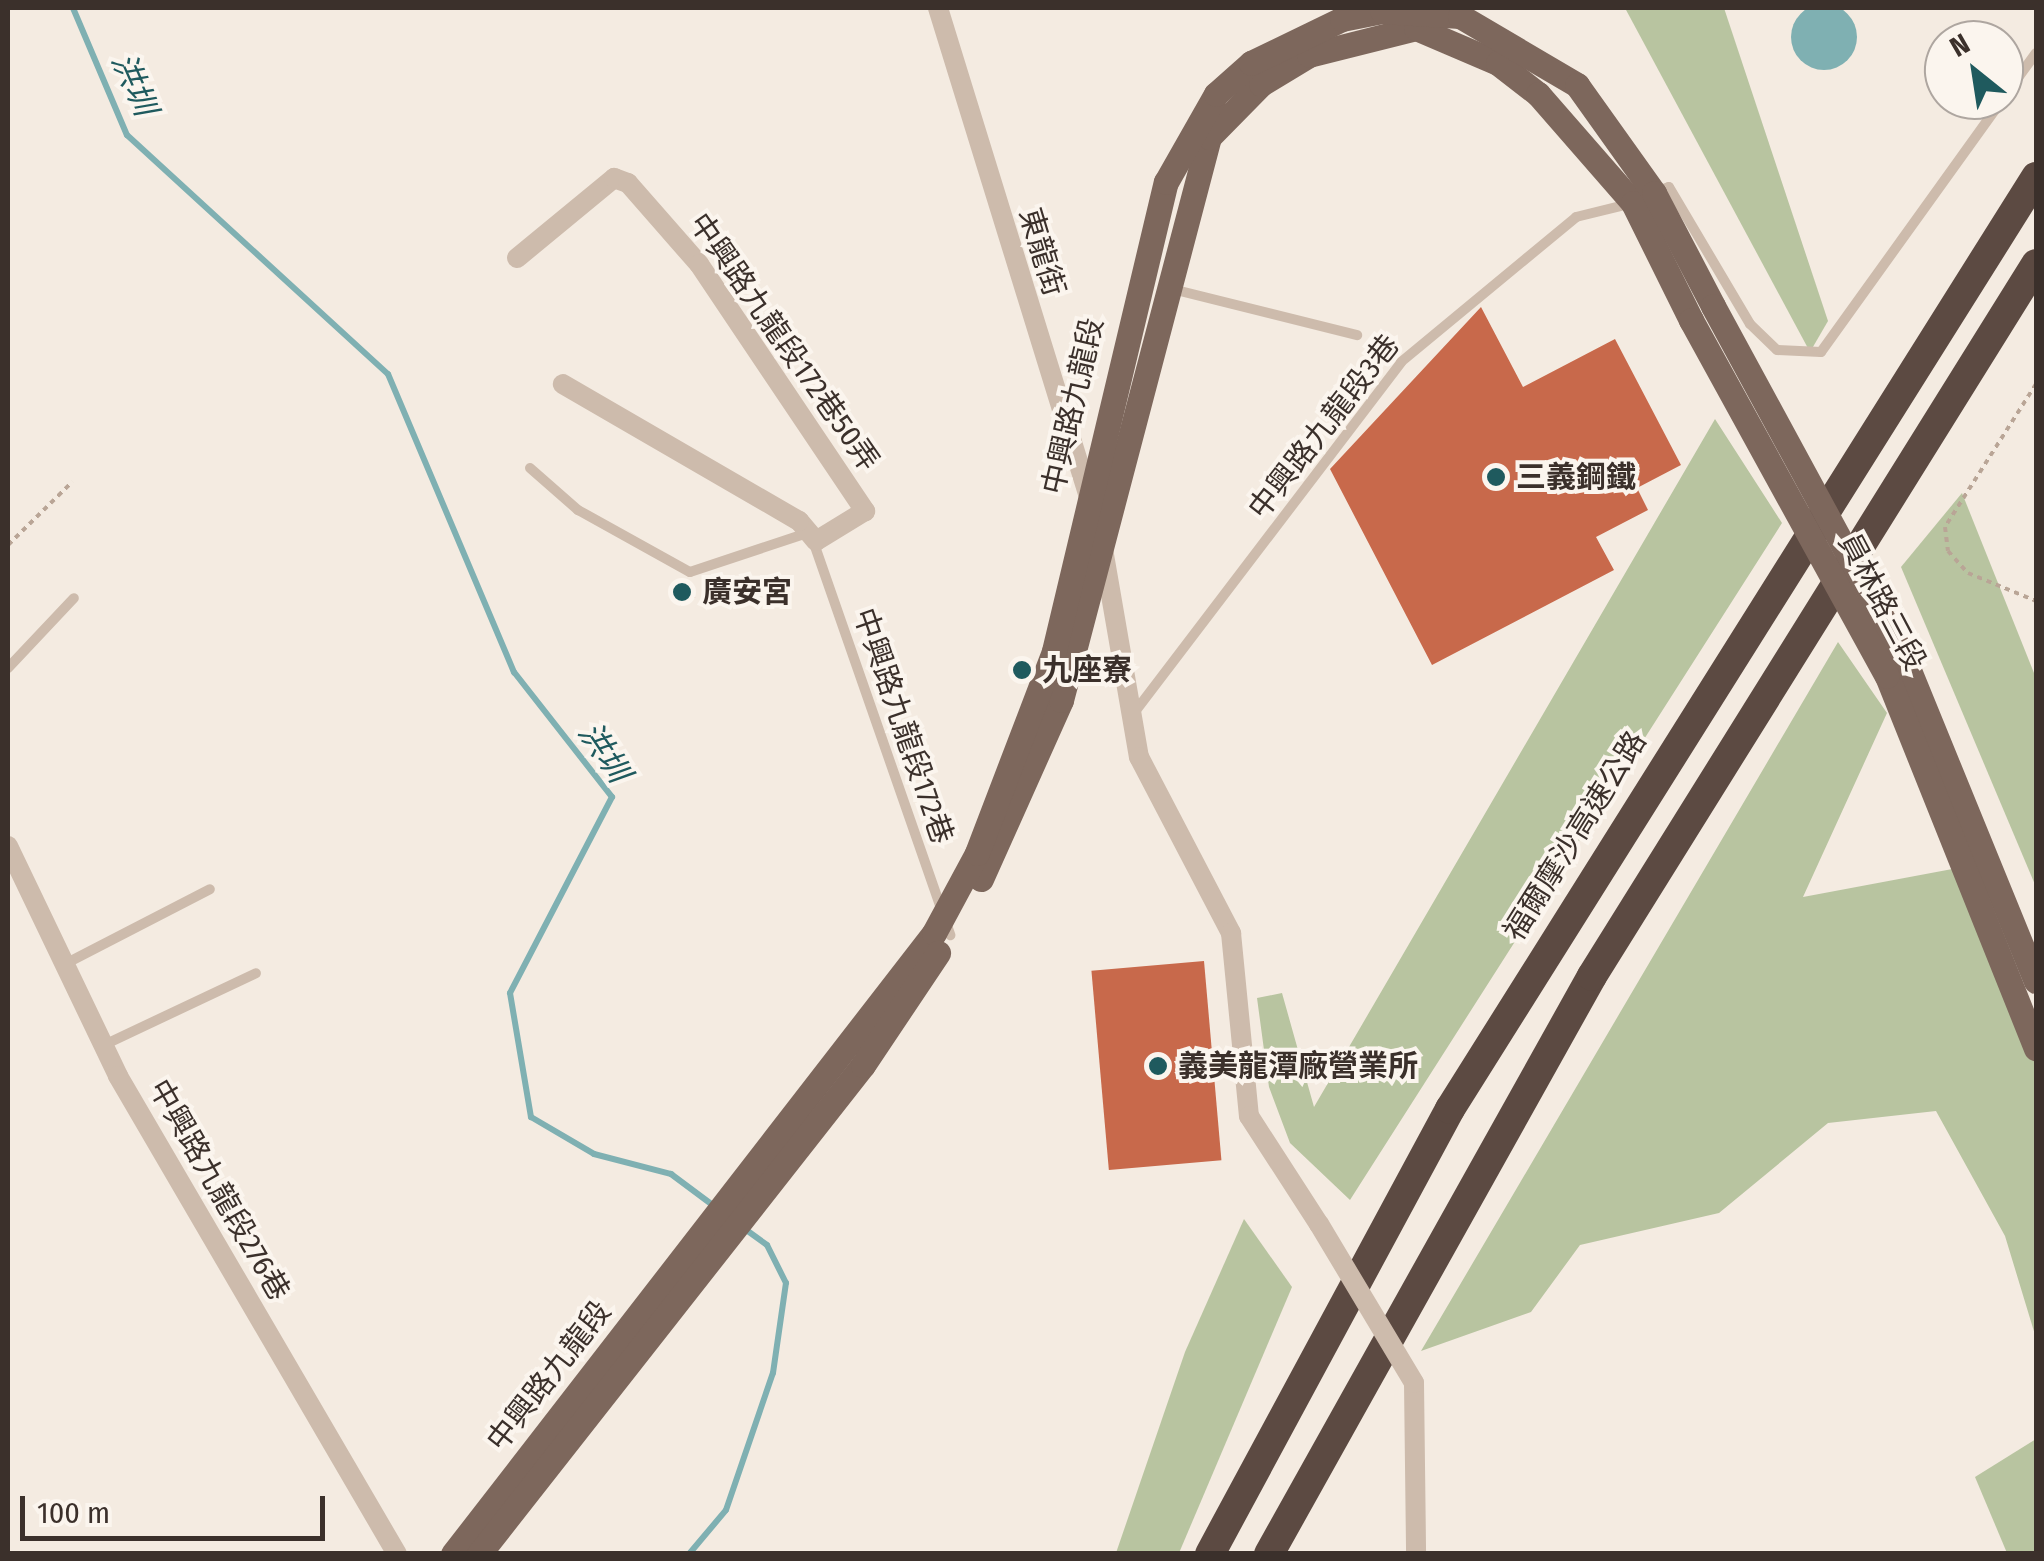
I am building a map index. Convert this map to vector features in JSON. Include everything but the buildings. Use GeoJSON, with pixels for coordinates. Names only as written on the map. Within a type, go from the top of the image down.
{"type":"FeatureCollection","features":[{"type":"Feature","properties":{"kind":"highway","name":"福爾摩沙高速公路"},"geometry":{"type":"LineString","coordinates":[[1210,1554],[1450,1109],[2036,177]]}},
{"type":"Feature","properties":{"kind":"highway"},"geometry":{"type":"LineString","coordinates":[[1269,1554],[1592,976],[2036,264]]}},
{"type":"Feature","properties":{"kind":"main road","name":"中興路九龍段"},"geometry":{"type":"LineString","coordinates":[[452,1554],[742,1196],[863,1065],[1017,815],[1060,700],[1165,287],[1209,137],[1262,84],[1343,23]]}},
{"type":"Feature","properties":{"kind":"main road","name":"中興路九龍段"},"geometry":{"type":"LineString","coordinates":[[946,926],[1054,651],[1166,182],[1196,121],[1251,63],[1343,23],[1416,28],[1498,63],[1551,108],[1643,198]]}},
{"type":"Feature","properties":{"kind":"main road","name":"員林路三段"},"geometry":{"type":"LineString","coordinates":[[1643,198],[1895,667],[2036,981]]}},
{"type":"Feature","properties":{"kind":"main road","name":"員林路三段"},"geometry":{"type":"LineString","coordinates":[[1895,667],[2036,1048]]}},
{"type":"Feature","properties":{"kind":"main road","name":"中興路九龍段"},"geometry":{"type":"LineString","coordinates":[[479,1554],[707,1241]]}},
{"type":"Feature","properties":{"kind":"street","name":"東龍街"},"geometry":{"type":"LineString","coordinates":[[938,8],[1101,538],[1131,718],[1158,803],[1231,933],[1248,1116],[1319,1224],[1414,1382],[1416,1554]]}},
{"type":"Feature","properties":{"kind":"street","name":"中興路九龍段172巷50弄"},"geometry":{"type":"LineString","coordinates":[[517,258],[614,178],[628,183],[698,264],[866,511],[816,541],[810,532]]}},
{"type":"Feature","properties":{"kind":"street"},"geometry":{"type":"LineString","coordinates":[[563,384],[810,532]]}},
{"type":"Feature","properties":{"kind":"street","name":"中興路九龍段276巷"},"geometry":{"type":"LineString","coordinates":[[8,846],[104,1045],[397,1554]]}},
{"type":"Feature","properties":{"kind":"lane"},"geometry":{"type":"LineString","coordinates":[[1643,198],[1669,187],[1750,324],[1776,350],[1821,352],[1988,120]]}},
{"type":"Feature","properties":{"kind":"lane","name":"中興路九龍段3巷"},"geometry":{"type":"LineString","coordinates":[[1131,718],[1401,362],[1576,217],[1643,198]]}},
{"type":"Feature","properties":{"kind":"lane"},"geometry":{"type":"LineString","coordinates":[[1165,287],[1357,335]]}},
{"type":"Feature","properties":{"kind":"lane"},"geometry":{"type":"LineString","coordinates":[[530,468],[578,510],[690,572],[810,532]]}},
{"type":"Feature","properties":{"kind":"lane","name":"中興路九龍段172巷"},"geometry":{"type":"LineString","coordinates":[[810,532],[946,926]]}},
{"type":"Feature","properties":{"kind":"lane"},"geometry":{"type":"LineString","coordinates":[[8,668],[74,598]]}},
{"type":"Feature","properties":{"kind":"lane"},"geometry":{"type":"LineString","coordinates":[[64,964],[210,890]]}},
{"type":"Feature","properties":{"kind":"lane"},"geometry":{"type":"LineString","coordinates":[[104,1045],[256,973]]}},
{"type":"Feature","properties":{"kind":"path"},"geometry":{"type":"LineString","coordinates":[[2036,384],[1945,527],[1948,551],[1968,573],[2036,601]]}},
{"type":"Feature","properties":{"kind":"path"},"geometry":{"type":"LineString","coordinates":[[8,545],[72,482]]}},
{"type":"Feature","properties":{"kind":"green space"},"geometry":{"type":"Polygon","coordinates":[[[1625,8],[1724,8],[1828,321],[1810,352],[1625,8]]]}},
{"type":"Feature","properties":{"kind":"green space"},"geometry":{"type":"Polygon","coordinates":[[[1715,419],[1782,523],[1350,1200],[1290,1143],[1269,1087],[1257,998],[1282,993],[1314,1107],[1715,419]]]}},
{"type":"Feature","properties":{"kind":"green space"},"geometry":{"type":"Polygon","coordinates":[[[1962,493],[2036,678],[2036,887],[1901,567],[1962,493]]]}},
{"type":"Feature","properties":{"kind":"green space"},"geometry":{"type":"Polygon","coordinates":[[[1838,642],[1887,713],[1803,897],[1963,867],[2036,1049],[2036,1338],[2005,1236],[1936,1111],[1828,1123],[1719,1213],[1580,1245],[1531,1312],[1421,1351],[1838,642]]]}},
{"type":"Feature","properties":{"kind":"green space"},"geometry":{"type":"Polygon","coordinates":[[[1244,1219],[1292,1287],[1179,1553],[1116,1553],[1185,1352],[1244,1219]]]}},
{"type":"Feature","properties":{"kind":"green space"},"geometry":{"type":"Polygon","coordinates":[[[2036,1439],[2036,1553],[2007,1553],[1975,1477],[2036,1439]]]}},
{"type":"Feature","properties":{"kind":"water"},"geometry":{"type":"Polygon","coordinates":[[[1824,4],[1847,14],[1857,37],[1847,60],[1824,70],[1801,60],[1791,37],[1801,14],[1824,4]]]}},
{"type":"Feature","properties":{"kind":"waterway","name":"洪圳"},"geometry":{"type":"LineString","coordinates":[[73,8],[127,135],[388,374],[514,672],[612,797],[510,993],[531,1117],[594,1154],[671,1174],[714,1206]]}},
{"type":"Feature","properties":{"kind":"waterway","name":"洪圳"},"geometry":{"type":"LineString","coordinates":[[689,1554],[726,1510],[773,1373],[786,1283],[767,1245],[744,1228]]}},
{"type":"Feature","properties":{"kind":"place","name":"三義鋼鐵"},"geometry":{"type":"Point","coordinates":[1496,477]}},
{"type":"Feature","properties":{"kind":"place","name":"廣安宮"},"geometry":{"type":"Point","coordinates":[682,592]}},
{"type":"Feature","properties":{"kind":"place","name":"九座寮"},"geometry":{"type":"Point","coordinates":[1022,670]}},
{"type":"Feature","properties":{"kind":"place","name":"義美龍潭廠營業所"},"geometry":{"type":"Point","coordinates":[1158,1066]}}]}
